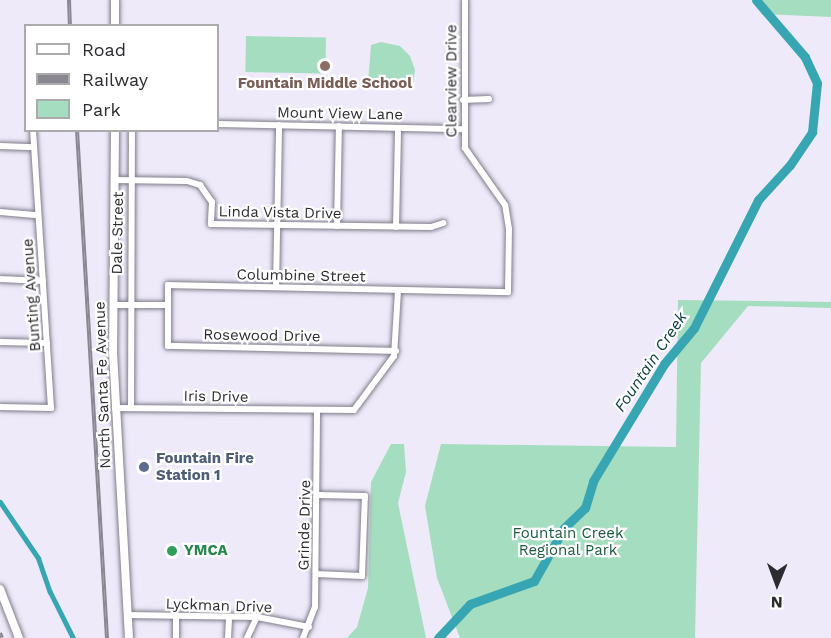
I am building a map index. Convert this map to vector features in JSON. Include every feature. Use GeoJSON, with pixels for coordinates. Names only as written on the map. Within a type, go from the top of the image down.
{"type":"FeatureCollection","features":[{"type":"Feature","properties":{"kind":"main road"},"geometry":{"type":"LineString","coordinates":[[115,0],[115,24]]}},
{"type":"Feature","properties":{"kind":"main road","name":"North Santa Fe Avenue"},"geometry":{"type":"LineString","coordinates":[[115,132],[113,305],[115,408],[129,638]]}},
{"type":"Feature","properties":{"kind":"main road"},"geometry":{"type":"LineString","coordinates":[[0,589],[19,638]]}},
{"type":"Feature","properties":{"kind":"street","name":"Clearview Drive"},"geometry":{"type":"LineString","coordinates":[[465,0],[463,129],[465,148],[476,169],[505,205],[509,229],[508,292]]}},
{"type":"Feature","properties":{"kind":"street"},"geometry":{"type":"LineString","coordinates":[[464,100],[489,99]]}},
{"type":"Feature","properties":{"kind":"street","name":"Mount View Lane"},"geometry":{"type":"LineString","coordinates":[[219,124],[463,129]]}},
{"type":"Feature","properties":{"kind":"street"},"geometry":{"type":"LineString","coordinates":[[276,287],[279,125]]}},
{"type":"Feature","properties":{"kind":"street"},"geometry":{"type":"LineString","coordinates":[[337,226],[339,126]]}},
{"type":"Feature","properties":{"kind":"street"},"geometry":{"type":"LineString","coordinates":[[396,227],[398,128]]}},
{"type":"Feature","properties":{"kind":"street","name":"Bunting Avenue"},"geometry":{"type":"LineString","coordinates":[[0,407],[51,408],[33,132]]}},
{"type":"Feature","properties":{"kind":"street","name":"Dale Street"},"geometry":{"type":"LineString","coordinates":[[131,407],[129,305],[132,132]]}},
{"type":"Feature","properties":{"kind":"street"},"geometry":{"type":"LineString","coordinates":[[0,146],[34,147]]}},
{"type":"Feature","properties":{"kind":"street","name":"Linda Vista Drive"},"geometry":{"type":"LineString","coordinates":[[114,180],[187,181],[200,184],[212,202],[211,224],[431,227],[443,223]]}},
{"type":"Feature","properties":{"kind":"street"},"geometry":{"type":"LineString","coordinates":[[0,212],[38,214]]}},
{"type":"Feature","properties":{"kind":"street"},"geometry":{"type":"LineString","coordinates":[[0,279],[42,281]]}},
{"type":"Feature","properties":{"kind":"street","name":"Columbine Street"},"geometry":{"type":"LineString","coordinates":[[168,305],[168,285],[508,292]]}},
{"type":"Feature","properties":{"kind":"street"},"geometry":{"type":"LineString","coordinates":[[396,351],[398,290]]}},
{"type":"Feature","properties":{"kind":"street"},"geometry":{"type":"LineString","coordinates":[[113,305],[168,305]]}},
{"type":"Feature","properties":{"kind":"street","name":"Rosewood Drive"},"geometry":{"type":"LineString","coordinates":[[168,305],[168,346],[396,351]]}},
{"type":"Feature","properties":{"kind":"street"},"geometry":{"type":"LineString","coordinates":[[0,342],[47,343]]}},
{"type":"Feature","properties":{"kind":"street","name":"Iris Drive"},"geometry":{"type":"LineString","coordinates":[[115,408],[354,410],[396,351]]}},
{"type":"Feature","properties":{"kind":"street","name":"Grinde Drive"},"geometry":{"type":"LineString","coordinates":[[303,638],[315,607],[318,495],[317,410]]}},
{"type":"Feature","properties":{"kind":"street"},"geometry":{"type":"LineString","coordinates":[[316,574],[362,576],[366,496],[318,495]]}},
{"type":"Feature","properties":{"kind":"street","name":"Lyckman Drive"},"geometry":{"type":"LineString","coordinates":[[127,615],[257,617],[309,627]]}},
{"type":"Feature","properties":{"kind":"street"},"geometry":{"type":"LineString","coordinates":[[176,616],[176,638]]}},
{"type":"Feature","properties":{"kind":"street"},"geometry":{"type":"LineString","coordinates":[[228,638],[229,617]]}},
{"type":"Feature","properties":{"kind":"street"},"geometry":{"type":"LineString","coordinates":[[247,638],[257,617]]}},
{"type":"Feature","properties":{"kind":"green space"},"geometry":{"type":"Polygon","coordinates":[[[761,0],[831,0],[831,17],[761,14],[761,0]]]}},
{"type":"Feature","properties":{"kind":"green space"},"geometry":{"type":"Polygon","coordinates":[[[246,36],[326,37],[325,73],[245,72],[246,36]]]}},
{"type":"Feature","properties":{"kind":"green space"},"geometry":{"type":"Polygon","coordinates":[[[381,42],[400,46],[410,56],[415,70],[412,87],[371,88],[368,84],[371,45],[381,42]]]}},
{"type":"Feature","properties":{"kind":"green space","name":"Fountain Creek Regional Park"},"geometry":{"type":"Polygon","coordinates":[[[678,300],[831,302],[831,308],[748,306],[701,363],[695,638],[460,638],[437,578],[425,506],[441,444],[676,447],[678,300]]]}},
{"type":"Feature","properties":{"kind":"green space"},"geometry":{"type":"Polygon","coordinates":[[[391,444],[404,444],[406,472],[398,503],[426,638],[347,638],[357,627],[368,588],[371,482],[391,444]]]}},
{"type":"Feature","properties":{"kind":"waterway","name":"Fountain Creek"},"geometry":{"type":"LineString","coordinates":[[438,638],[470,604],[534,581],[564,528],[585,508],[593,481],[664,364],[694,328],[758,200],[790,165],[812,132],[817,83],[805,57],[756,0]]}},
{"type":"Feature","properties":{"kind":"waterway"},"geometry":{"type":"LineString","coordinates":[[0,502],[38,558],[50,592],[73,638]]}},
{"type":"Feature","properties":{"kind":"railway"},"geometry":{"type":"LineString","coordinates":[[69,0],[70,24]]}},
{"type":"Feature","properties":{"kind":"railway"},"geometry":{"type":"LineString","coordinates":[[77,132],[107,638]]}},
{"type":"Feature","properties":{"kind":"railway"},"geometry":{"type":"LineString","coordinates":[[0,633],[2,638]]}},
{"type":"Feature","properties":{"kind":"place","name":"Fountain Middle School"},"geometry":{"type":"Point","coordinates":[325,66]}},
{"type":"Feature","properties":{"kind":"place","name":"Fountain Fire Station 1"},"geometry":{"type":"Point","coordinates":[144,467]}},
{"type":"Feature","properties":{"kind":"place","name":"YMCA"},"geometry":{"type":"Point","coordinates":[172,551]}}]}
